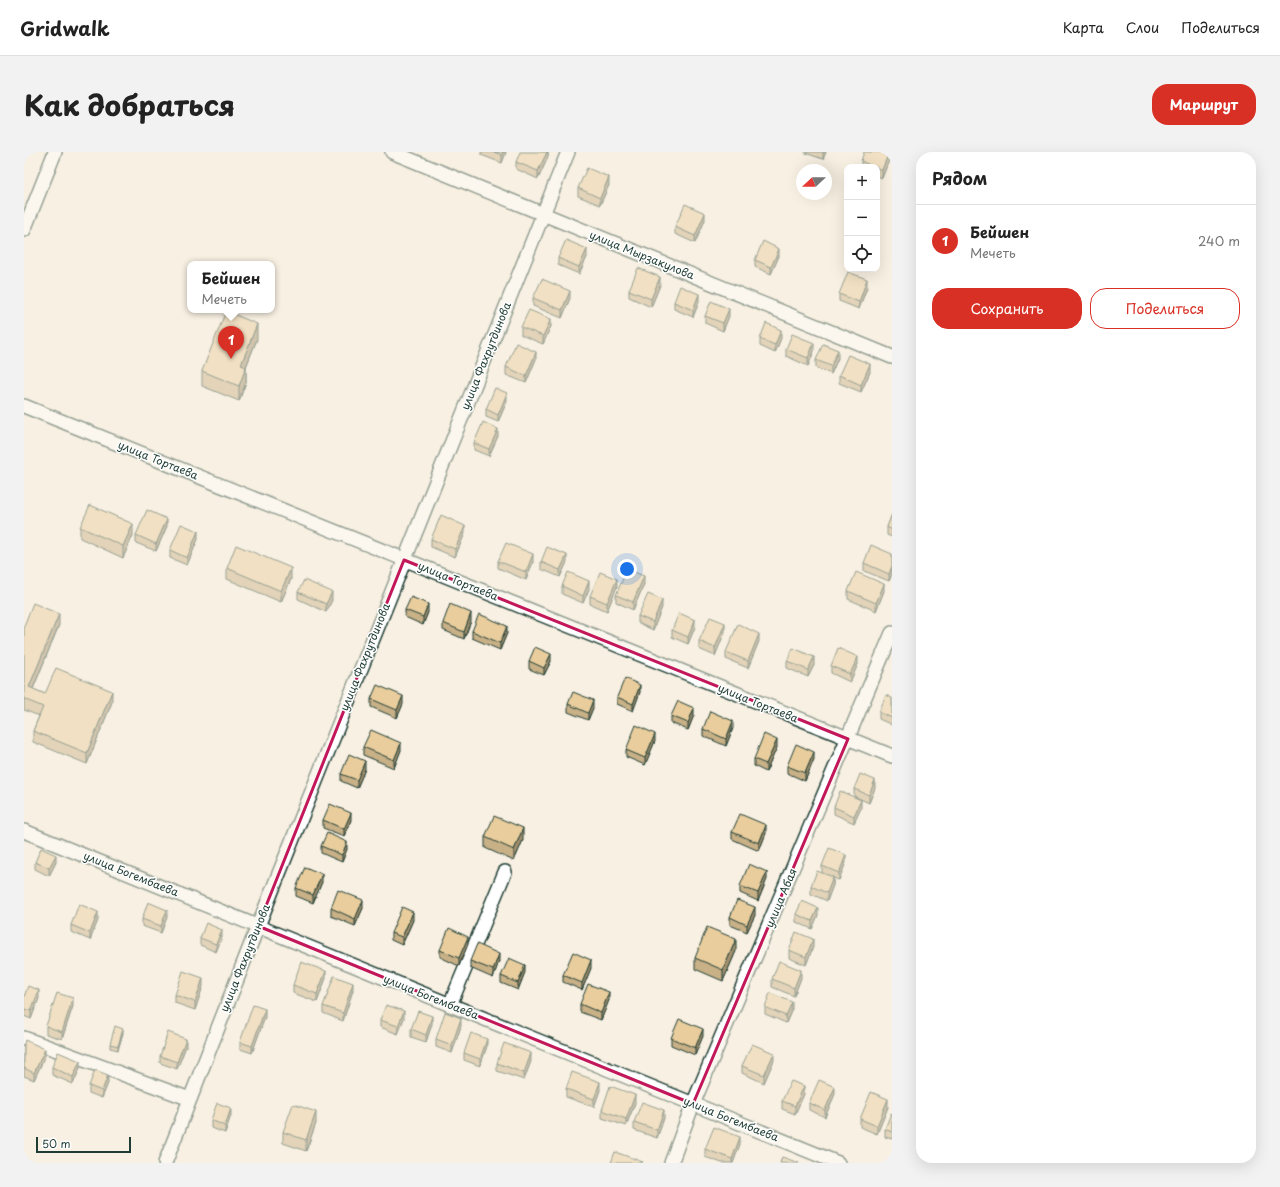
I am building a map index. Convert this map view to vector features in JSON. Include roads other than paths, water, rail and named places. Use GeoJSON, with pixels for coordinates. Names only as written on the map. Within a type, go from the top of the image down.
{"type":"FeatureCollection","features":[{"type":"Feature","properties":{"kind":"street"},"geometry":{"type":"LineString","coordinates":[[24,230],[55,152]]}},
{"type":"Feature","properties":{"kind":"street","name":"улица Мырзакулова"},"geometry":{"type":"LineString","coordinates":[[392,152],[892,357]]}},
{"type":"Feature","properties":{"kind":"street","name":"улица Фахрутдинова"},"geometry":{"type":"LineString","coordinates":[[165,1163],[258,926],[568,152]]}},
{"type":"Feature","properties":{"kind":"street","name":"улица Тортаева"},"geometry":{"type":"LineString","coordinates":[[24,406],[892,756]]}},
{"type":"Feature","properties":{"kind":"street","name":"улица Абая"},"geometry":{"type":"LineString","coordinates":[[671,1163],[693,1104],[892,633]]}},
{"type":"Feature","properties":{"kind":"street","name":"улица Богембаева"},"geometry":{"type":"LineString","coordinates":[[24,830],[838,1163]]}},
{"type":"Feature","properties":{"kind":"street"},"geometry":{"type":"LineString","coordinates":[[450,1004],[505,872]]}},
{"type":"Feature","properties":{"kind":"street"},"geometry":{"type":"LineString","coordinates":[[24,1038],[190,1099]]}},
{"type":"Feature","properties":{"kind":"place","name":"Бейшен"},"geometry":{"type":"Point","coordinates":[231,359]}}]}
